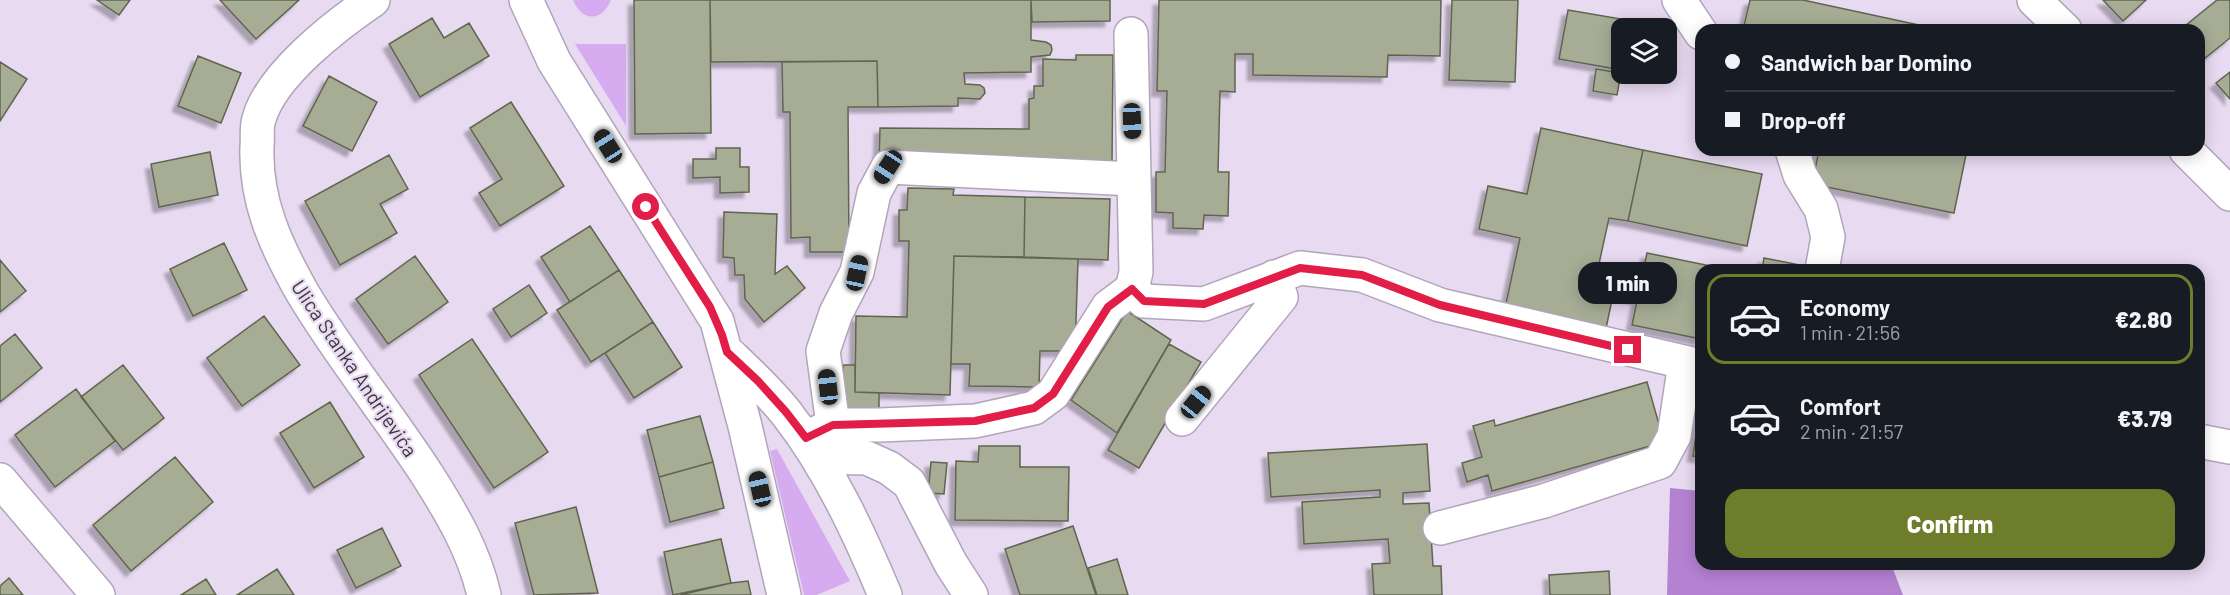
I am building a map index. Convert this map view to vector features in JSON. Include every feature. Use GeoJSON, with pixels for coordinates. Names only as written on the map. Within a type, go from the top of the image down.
{"type":"FeatureCollection","features":[{"type":"Feature","properties":{"kind":"street","name":"Ulica Stanka Andrijevića"},"geometry":{"type":"LineString","coordinates":[[373,0],[339,23],[278,81],[258,120],[259,191],[266,218],[285,261],[318,318],[409,448],[456,520],[472,556],[484,595]]}},
{"type":"Feature","properties":{"kind":"street"},"geometry":{"type":"LineString","coordinates":[[526,0],[554,61],[710,307],[727,352],[784,595]]}},
{"type":"Feature","properties":{"kind":"street"},"geometry":{"type":"LineString","coordinates":[[1679,0],[1695,24]]}},
{"type":"Feature","properties":{"kind":"street"},"geometry":{"type":"LineString","coordinates":[[2034,0],[2059,24]]}},
{"type":"Feature","properties":{"kind":"street"},"geometry":{"type":"LineString","coordinates":[[1131,34],[1134,280],[1144,301],[1204,304],[1300,268],[1362,275],[1440,305],[1693,365],[1674,436],[1660,462],[1544,501],[1440,528]]}},
{"type":"Feature","properties":{"kind":"street"},"geometry":{"type":"LineString","coordinates":[[1794,156],[1800,175],[1821,209],[1824,219],[1828,237],[1823,264]]}},
{"type":"Feature","properties":{"kind":"street"},"geometry":{"type":"LineString","coordinates":[[2192,156],[2230,194]]}},
{"type":"Feature","properties":{"kind":"street"},"geometry":{"type":"LineString","coordinates":[[885,595],[843,504],[818,440],[823,351],[836,313],[857,273],[874,193],[888,167],[1134,179]]}},
{"type":"Feature","properties":{"kind":"street"},"geometry":{"type":"LineString","coordinates":[[1182,419],[1281,297],[1274,277]]}},
{"type":"Feature","properties":{"kind":"street"},"geometry":{"type":"LineString","coordinates":[[818,440],[918,424],[975,421],[1034,408],[1053,394],[1108,307],[1134,280]]}},
{"type":"Feature","properties":{"kind":"street"},"geometry":{"type":"LineString","coordinates":[[727,352],[818,440],[889,468],[909,483],[951,564],[970,595]]}},
{"type":"Feature","properties":{"kind":"street"},"geometry":{"type":"LineString","coordinates":[[889,468],[904,450],[918,424]]}},
{"type":"Feature","properties":{"kind":"street"},"geometry":{"type":"LineString","coordinates":[[2205,442],[2230,447]]}},
{"type":"Feature","properties":{"kind":"street"},"geometry":{"type":"LineString","coordinates":[[0,480],[98,595]]}},
{"type":"Feature","properties":{"kind":"shaded area"},"geometry":{"type":"Polygon","coordinates":[[[573,0],[611,0],[603,12],[592,16],[581,12],[573,0]]]}},
{"type":"Feature","properties":{"kind":"shaded area"},"geometry":{"type":"Polygon","coordinates":[[[575,44],[626,44],[626,126],[575,44]]]}},
{"type":"Feature","properties":{"kind":"shaded area"},"geometry":{"type":"Polygon","coordinates":[[[777,449],[850,581],[817,595],[804,595],[770,451],[777,449]]]}},
{"type":"Feature","properties":{"kind":"shaded area"},"geometry":{"type":"Polygon","coordinates":[[[1670,488],[1695,490],[1695,570],[1893,570],[1903,595],[1667,595],[1670,488]]]}},
{"type":"Feature","properties":{"kind":"building"},"geometry":{"type":"Polygon","coordinates":[[[97,0],[130,0],[119,15],[97,0]]]}},
{"type":"Feature","properties":{"kind":"building"},"geometry":{"type":"Polygon","coordinates":[[[220,0],[299,0],[256,39],[220,0]]]}},
{"type":"Feature","properties":{"kind":"building"},"geometry":{"type":"Polygon","coordinates":[[[634,0],[710,0],[711,133],[635,134],[634,0]]]}},
{"type":"Feature","properties":{"kind":"building"},"geometry":{"type":"Polygon","coordinates":[[[710,0],[1031,0],[1031,40],[1046,42],[1051,45],[1052,50],[1050,55],[1031,57],[1031,72],[964,73],[965,84],[980,85],[984,88],[985,93],[980,99],[958,98],[958,106],[878,107],[877,61],[711,62],[710,0]]]}},
{"type":"Feature","properties":{"kind":"building"},"geometry":{"type":"Polygon","coordinates":[[[1031,0],[1110,0],[1110,21],[1032,22],[1031,0]]]}},
{"type":"Feature","properties":{"kind":"building"},"geometry":{"type":"Polygon","coordinates":[[[1159,0],[1441,0],[1440,56],[1388,55],[1387,77],[1253,75],[1253,54],[1235,54],[1235,92],[1220,91],[1218,172],[1229,172],[1228,216],[1204,215],[1203,229],[1173,228],[1173,213],[1156,212],[1156,172],[1165,172],[1167,91],[1157,91],[1159,0]]]}},
{"type":"Feature","properties":{"kind":"building"},"geometry":{"type":"Polygon","coordinates":[[[1452,0],[1518,0],[1515,82],[1449,80],[1452,0]]]}},
{"type":"Feature","properties":{"kind":"building"},"geometry":{"type":"Polygon","coordinates":[[[1750,0],[1803,0],[1914,24],[1744,24],[1750,0]]]}},
{"type":"Feature","properties":{"kind":"building"},"geometry":{"type":"Polygon","coordinates":[[[2103,0],[2146,0],[2123,21],[2103,0]]]}},
{"type":"Feature","properties":{"kind":"building"},"geometry":{"type":"Polygon","coordinates":[[[2217,0],[2230,0],[2230,38],[2205,58],[2205,24],[2187,24],[2217,0]]]}},
{"type":"Feature","properties":{"kind":"building"},"geometry":{"type":"Polygon","coordinates":[[[1568,10],[1615,18],[1611,18],[1611,68],[1559,59],[1568,10]]]}},
{"type":"Feature","properties":{"kind":"building"},"geometry":{"type":"Polygon","coordinates":[[[432,18],[444,38],[469,23],[489,56],[420,97],[389,44],[432,18]]]}},
{"type":"Feature","properties":{"kind":"building"},"geometry":{"type":"Polygon","coordinates":[[[1076,55],[1113,55],[1112,164],[879,163],[880,128],[1029,129],[1029,99],[1034,98],[1034,86],[1043,86],[1043,59],[1076,60],[1076,55]]]}},
{"type":"Feature","properties":{"kind":"building"},"geometry":{"type":"Polygon","coordinates":[[[198,56],[241,73],[221,123],[178,106],[198,56]]]}},
{"type":"Feature","properties":{"kind":"building"},"geometry":{"type":"Polygon","coordinates":[[[877,61],[878,107],[848,107],[849,252],[810,252],[810,237],[791,238],[790,112],[783,112],[782,62],[877,61]]]}},
{"type":"Feature","properties":{"kind":"building"},"geometry":{"type":"Polygon","coordinates":[[[0,62],[27,79],[0,121],[0,62]]]}},
{"type":"Feature","properties":{"kind":"building"},"geometry":{"type":"Polygon","coordinates":[[[1596,69],[1611,71],[1611,84],[1619,84],[1617,95],[1593,91],[1596,69]]]}},
{"type":"Feature","properties":{"kind":"building"},"geometry":{"type":"Polygon","coordinates":[[[2230,72],[2230,99],[2216,83],[2230,72]]]}},
{"type":"Feature","properties":{"kind":"building"},"geometry":{"type":"Polygon","coordinates":[[[329,76],[377,102],[352,151],[303,126],[329,76]]]}},
{"type":"Feature","properties":{"kind":"building"},"geometry":{"type":"Polygon","coordinates":[[[511,102],[564,186],[500,226],[479,193],[502,179],[470,128],[511,102]]]}},
{"type":"Feature","properties":{"kind":"building"},"geometry":{"type":"Polygon","coordinates":[[[1541,128],[1643,150],[1628,221],[1609,218],[1597,273],[1597,277],[1616,281],[1605,333],[1504,313],[1520,238],[1479,229],[1488,186],[1527,194],[1541,128]]]}},
{"type":"Feature","properties":{"kind":"building"},"geometry":{"type":"Polygon","coordinates":[[[716,148],[740,148],[740,167],[749,167],[749,192],[720,193],[720,177],[693,178],[693,159],[716,159],[716,148]]]}},
{"type":"Feature","properties":{"kind":"building"},"geometry":{"type":"Polygon","coordinates":[[[1643,150],[1762,174],[1747,246],[1628,221],[1643,150]]]}},
{"type":"Feature","properties":{"kind":"building"},"geometry":{"type":"Polygon","coordinates":[[[210,152],[218,195],[159,207],[151,164],[210,152]]]}},
{"type":"Feature","properties":{"kind":"building"},"geometry":{"type":"Polygon","coordinates":[[[389,155],[408,189],[380,204],[397,233],[340,265],[305,201],[389,155]]]}},
{"type":"Feature","properties":{"kind":"building"},"geometry":{"type":"Polygon","coordinates":[[[1818,156],[1966,156],[1954,213],[1812,184],[1818,156]]]}},
{"type":"Feature","properties":{"kind":"building"},"geometry":{"type":"Polygon","coordinates":[[[908,188],[954,189],[953,195],[1025,197],[1024,257],[954,256],[950,395],[855,392],[856,316],[907,317],[909,241],[899,241],[899,210],[907,210],[908,188]]]}},
{"type":"Feature","properties":{"kind":"building"},"geometry":{"type":"Polygon","coordinates":[[[1025,197],[1110,199],[1108,260],[1024,257],[1025,197]]]}},
{"type":"Feature","properties":{"kind":"building"},"geometry":{"type":"Polygon","coordinates":[[[724,212],[777,214],[775,274],[787,266],[805,288],[764,322],[745,299],[744,275],[735,275],[734,258],[723,257],[724,212]]]}},
{"type":"Feature","properties":{"kind":"building"},"geometry":{"type":"Polygon","coordinates":[[[590,226],[619,270],[570,302],[541,257],[590,226]]]}},
{"type":"Feature","properties":{"kind":"building"},"geometry":{"type":"Polygon","coordinates":[[[224,243],[247,290],[193,316],[170,269],[224,243]]]}},
{"type":"Feature","properties":{"kind":"building"},"geometry":{"type":"Polygon","coordinates":[[[1647,253],[1701,264],[1695,264],[1695,338],[1632,325],[1647,253]]]}},
{"type":"Feature","properties":{"kind":"building"},"geometry":{"type":"Polygon","coordinates":[[[415,256],[448,302],[388,344],[356,299],[415,256]]]}},
{"type":"Feature","properties":{"kind":"building"},"geometry":{"type":"Polygon","coordinates":[[[954,256],[1078,259],[1075,351],[1040,351],[1039,387],[969,386],[970,364],[951,364],[954,256]]]}},
{"type":"Feature","properties":{"kind":"building"},"geometry":{"type":"Polygon","coordinates":[[[1764,258],[1795,264],[1763,264],[1764,258]]]}},
{"type":"Feature","properties":{"kind":"building"},"geometry":{"type":"Polygon","coordinates":[[[0,260],[26,291],[0,312],[0,260]]]}},
{"type":"Feature","properties":{"kind":"building"},"geometry":{"type":"Polygon","coordinates":[[[619,270],[653,322],[591,362],[557,310],[619,270]]]}},
{"type":"Feature","properties":{"kind":"building"},"geometry":{"type":"Polygon","coordinates":[[[1616,283],[1640,288],[1638,299],[1613,294],[1616,283]]]}},
{"type":"Feature","properties":{"kind":"building"},"geometry":{"type":"Polygon","coordinates":[[[529,285],[547,313],[511,337],[493,309],[529,285]]]}},
{"type":"Feature","properties":{"kind":"building"},"geometry":{"type":"Polygon","coordinates":[[[1127,311],[1171,340],[1117,433],[1071,400],[1127,311]]]}},
{"type":"Feature","properties":{"kind":"building"},"geometry":{"type":"Polygon","coordinates":[[[264,316],[300,365],[242,406],[207,358],[264,316]]]}},
{"type":"Feature","properties":{"kind":"building"},"geometry":{"type":"Polygon","coordinates":[[[653,322],[682,367],[634,398],[605,353],[653,322]]]}},
{"type":"Feature","properties":{"kind":"building"},"geometry":{"type":"Polygon","coordinates":[[[15,334],[42,368],[0,402],[0,346],[15,334]]]}},
{"type":"Feature","properties":{"kind":"building"},"geometry":{"type":"Polygon","coordinates":[[[472,339],[548,452],[494,488],[419,375],[472,339]]]}},
{"type":"Feature","properties":{"kind":"building"},"geometry":{"type":"Polygon","coordinates":[[[1169,344],[1201,362],[1139,468],[1108,450],[1169,344]]]}},
{"type":"Feature","properties":{"kind":"building"},"geometry":{"type":"Polygon","coordinates":[[[123,365],[164,418],[123,450],[81,397],[123,365]]]}},
{"type":"Feature","properties":{"kind":"building"},"geometry":{"type":"Polygon","coordinates":[[[843,365],[855,365],[855,392],[879,393],[879,433],[842,432],[843,365]]]}},
{"type":"Feature","properties":{"kind":"building"},"geometry":{"type":"Polygon","coordinates":[[[1647,382],[1664,442],[1492,491],[1488,475],[1467,482],[1462,463],[1482,457],[1473,426],[1494,420],[1495,426],[1647,382]]]}},
{"type":"Feature","properties":{"kind":"building"},"geometry":{"type":"Polygon","coordinates":[[[76,389],[115,441],[55,487],[15,435],[76,389]]]}},
{"type":"Feature","properties":{"kind":"building"},"geometry":{"type":"Polygon","coordinates":[[[330,402],[364,457],[314,488],[280,433],[330,402]]]}},
{"type":"Feature","properties":{"kind":"building"},"geometry":{"type":"Polygon","coordinates":[[[700,416],[713,462],[659,477],[647,430],[700,416]]]}},
{"type":"Feature","properties":{"kind":"building"},"geometry":{"type":"Polygon","coordinates":[[[1427,444],[1430,491],[1403,493],[1403,504],[1429,503],[1433,566],[1441,566],[1442,595],[1374,595],[1372,564],[1390,563],[1388,539],[1304,544],[1302,502],[1380,497],[1380,490],[1271,497],[1268,453],[1427,444]]]}},
{"type":"Feature","properties":{"kind":"building"},"geometry":{"type":"Polygon","coordinates":[[[979,446],[1020,446],[1020,467],[1069,467],[1068,521],[955,520],[956,461],[978,462],[979,446]]]}},
{"type":"Feature","properties":{"kind":"building"},"geometry":{"type":"Polygon","coordinates":[[[175,457],[213,502],[131,571],[93,525],[175,457]]]}},
{"type":"Feature","properties":{"kind":"building"},"geometry":{"type":"Polygon","coordinates":[[[713,462],[724,508],[670,522],[659,477],[713,462]]]}},
{"type":"Feature","properties":{"kind":"building"},"geometry":{"type":"Polygon","coordinates":[[[931,462],[947,463],[944,494],[928,493],[931,462]]]}},
{"type":"Feature","properties":{"kind":"building"},"geometry":{"type":"Polygon","coordinates":[[[576,507],[598,593],[534,595],[515,523],[576,507]]]}},
{"type":"Feature","properties":{"kind":"building"},"geometry":{"type":"Polygon","coordinates":[[[1073,526],[1096,595],[1020,595],[1005,549],[1073,526]]]}},
{"type":"Feature","properties":{"kind":"building"},"geometry":{"type":"Polygon","coordinates":[[[382,528],[401,566],[356,588],[337,550],[382,528]]]}},
{"type":"Feature","properties":{"kind":"building"},"geometry":{"type":"Polygon","coordinates":[[[721,539],[731,583],[673,595],[664,552],[721,539]]]}},
{"type":"Feature","properties":{"kind":"building"},"geometry":{"type":"Polygon","coordinates":[[[1117,559],[1128,595],[1097,595],[1088,568],[1117,559]]]}},
{"type":"Feature","properties":{"kind":"building"},"geometry":{"type":"Polygon","coordinates":[[[277,569],[294,595],[237,595],[277,569]]]}},
{"type":"Feature","properties":{"kind":"building"},"geometry":{"type":"Polygon","coordinates":[[[1609,571],[1610,595],[1550,595],[1549,575],[1609,571]]]}},
{"type":"Feature","properties":{"kind":"building"},"geometry":{"type":"Polygon","coordinates":[[[9,578],[23,595],[0,595],[0,586],[9,578]]]}},
{"type":"Feature","properties":{"kind":"building"},"geometry":{"type":"Polygon","coordinates":[[[206,579],[216,595],[181,595],[206,579]]]}},
{"type":"Feature","properties":{"kind":"building"},"geometry":{"type":"Polygon","coordinates":[[[748,581],[751,595],[680,595],[731,583],[748,581]]]}},
{"type":"Feature","properties":{"kind":"route"},"geometry":{"type":"LineString","coordinates":[[646,207],[710,307],[727,352],[758,381],[806,438],[833,425],[975,421],[1034,408],[1053,394],[1108,307],[1132,289],[1144,301],[1204,304],[1300,268],[1362,275],[1440,305],[1628,350]]}}]}
